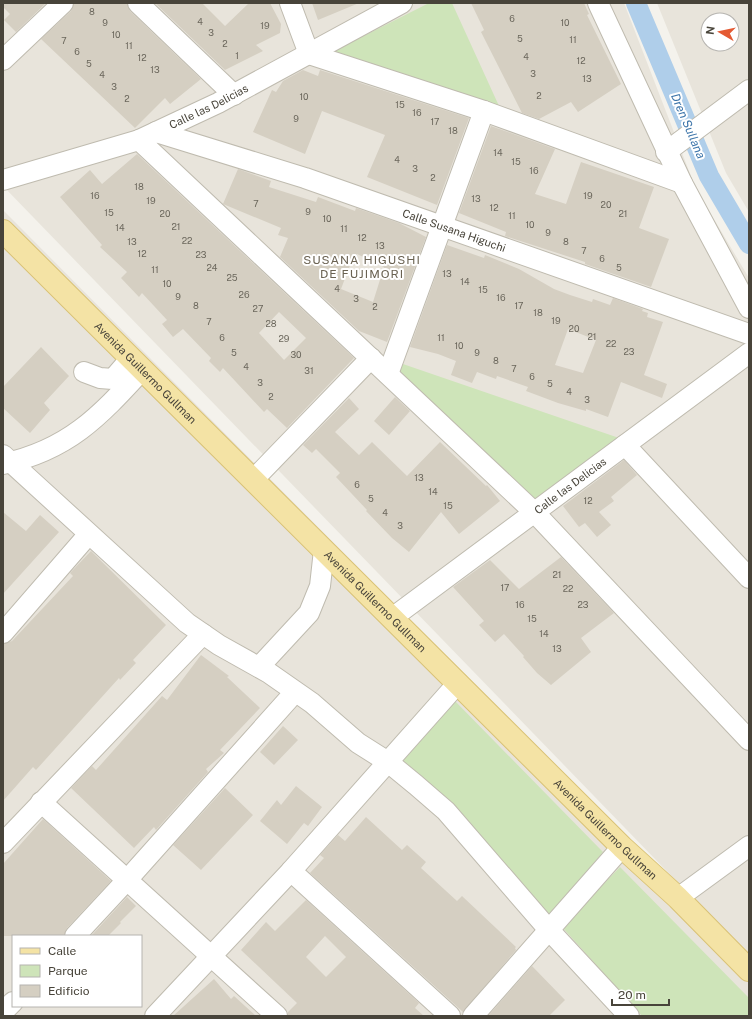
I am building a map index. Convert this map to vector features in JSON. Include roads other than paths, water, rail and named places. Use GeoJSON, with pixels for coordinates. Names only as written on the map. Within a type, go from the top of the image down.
{"type":"FeatureCollection","features":[{"type":"Feature","properties":{"kind":"main road","name":"Avenida Guillermo Gullman"},"geometry":{"type":"LineString","coordinates":[[3,231],[622,847],[678,898],[749,970]]}},
{"type":"Feature","properties":{"kind":"street"},"geometry":{"type":"LineString","coordinates":[[3,60],[63,3]]}},
{"type":"Feature","properties":{"kind":"street"},"geometry":{"type":"LineString","coordinates":[[138,3],[234,95]]}},
{"type":"Feature","properties":{"kind":"street"},"geometry":{"type":"LineString","coordinates":[[290,3],[309,54],[484,111],[682,183]]}},
{"type":"Feature","properties":{"kind":"street","name":"Calle las Delicias"},"geometry":{"type":"LineString","coordinates":[[3,180],[148,136],[234,95],[402,3]]}},
{"type":"Feature","properties":{"kind":"street"},"geometry":{"type":"LineString","coordinates":[[598,3],[670,149],[682,183],[749,308]]}},
{"type":"Feature","properties":{"kind":"street"},"geometry":{"type":"LineString","coordinates":[[670,149],[749,90]]}},
{"type":"Feature","properties":{"kind":"street"},"geometry":{"type":"LineString","coordinates":[[388,374],[484,111]]}},
{"type":"Feature","properties":{"kind":"street"},"geometry":{"type":"LineString","coordinates":[[148,136],[371,358],[535,513],[749,740]]}},
{"type":"Feature","properties":{"kind":"street","name":"Calle Susana Higuchi"},"geometry":{"type":"LineString","coordinates":[[148,136],[305,178],[749,334]]}},
{"type":"Feature","properties":{"kind":"street","name":"Calle las Delicias"},"geometry":{"type":"LineString","coordinates":[[392,618],[749,354]]}},
{"type":"Feature","properties":{"kind":"street"},"geometry":{"type":"LineString","coordinates":[[253,480],[371,358]]}},
{"type":"Feature","properties":{"kind":"street"},"geometry":{"type":"LineString","coordinates":[[84,372],[100,378],[113,379],[136,364]]}},
{"type":"Feature","properties":{"kind":"street"},"geometry":{"type":"LineString","coordinates":[[6,460],[31,457],[70,437],[106,408],[136,364]]}},
{"type":"Feature","properties":{"kind":"street"},"geometry":{"type":"LineString","coordinates":[[625,445],[749,578]]}},
{"type":"Feature","properties":{"kind":"street"},"geometry":{"type":"LineString","coordinates":[[6,460],[172,611],[204,634],[259,667],[312,703],[358,743],[388,762],[446,811],[549,930],[629,1016]]}},
{"type":"Feature","properties":{"kind":"street"},"geometry":{"type":"LineString","coordinates":[[3,633],[88,535]]}},
{"type":"Feature","properties":{"kind":"street"},"geometry":{"type":"LineString","coordinates":[[259,667],[309,613],[320,586],[324,550]]}},
{"type":"Feature","properties":{"kind":"street"},"geometry":{"type":"LineString","coordinates":[[3,843],[204,634]]}},
{"type":"Feature","properties":{"kind":"street"},"geometry":{"type":"LineString","coordinates":[[155,1016],[212,957],[291,871],[458,683]]}},
{"type":"Feature","properties":{"kind":"street"},"geometry":{"type":"LineString","coordinates":[[76,935],[296,692]]}},
{"type":"Feature","properties":{"kind":"street"},"geometry":{"type":"LineString","coordinates":[[41,802],[277,1016]]}},
{"type":"Feature","properties":{"kind":"street"},"geometry":{"type":"LineString","coordinates":[[678,898],[749,846]]}},
{"type":"Feature","properties":{"kind":"street"},"geometry":{"type":"LineString","coordinates":[[473,1016],[622,847]]}},
{"type":"Feature","properties":{"kind":"street"},"geometry":{"type":"LineString","coordinates":[[291,871],[450,1016]]}},
{"type":"Feature","properties":{"kind":"street"},"geometry":{"type":"LineString","coordinates":[[3,1012],[12,1003]]}},
{"type":"Feature","properties":{"kind":"waterway","name":"Dren Sullana"},"geometry":{"type":"LineString","coordinates":[[636,3],[709,176],[749,244]]}},
{"type":"Feature","properties":{"kind":"district","name":"SUSANA HIGUSHI DE FUJIMORI"},"geometry":{"type":"Point","coordinates":[362,267]}}]}
